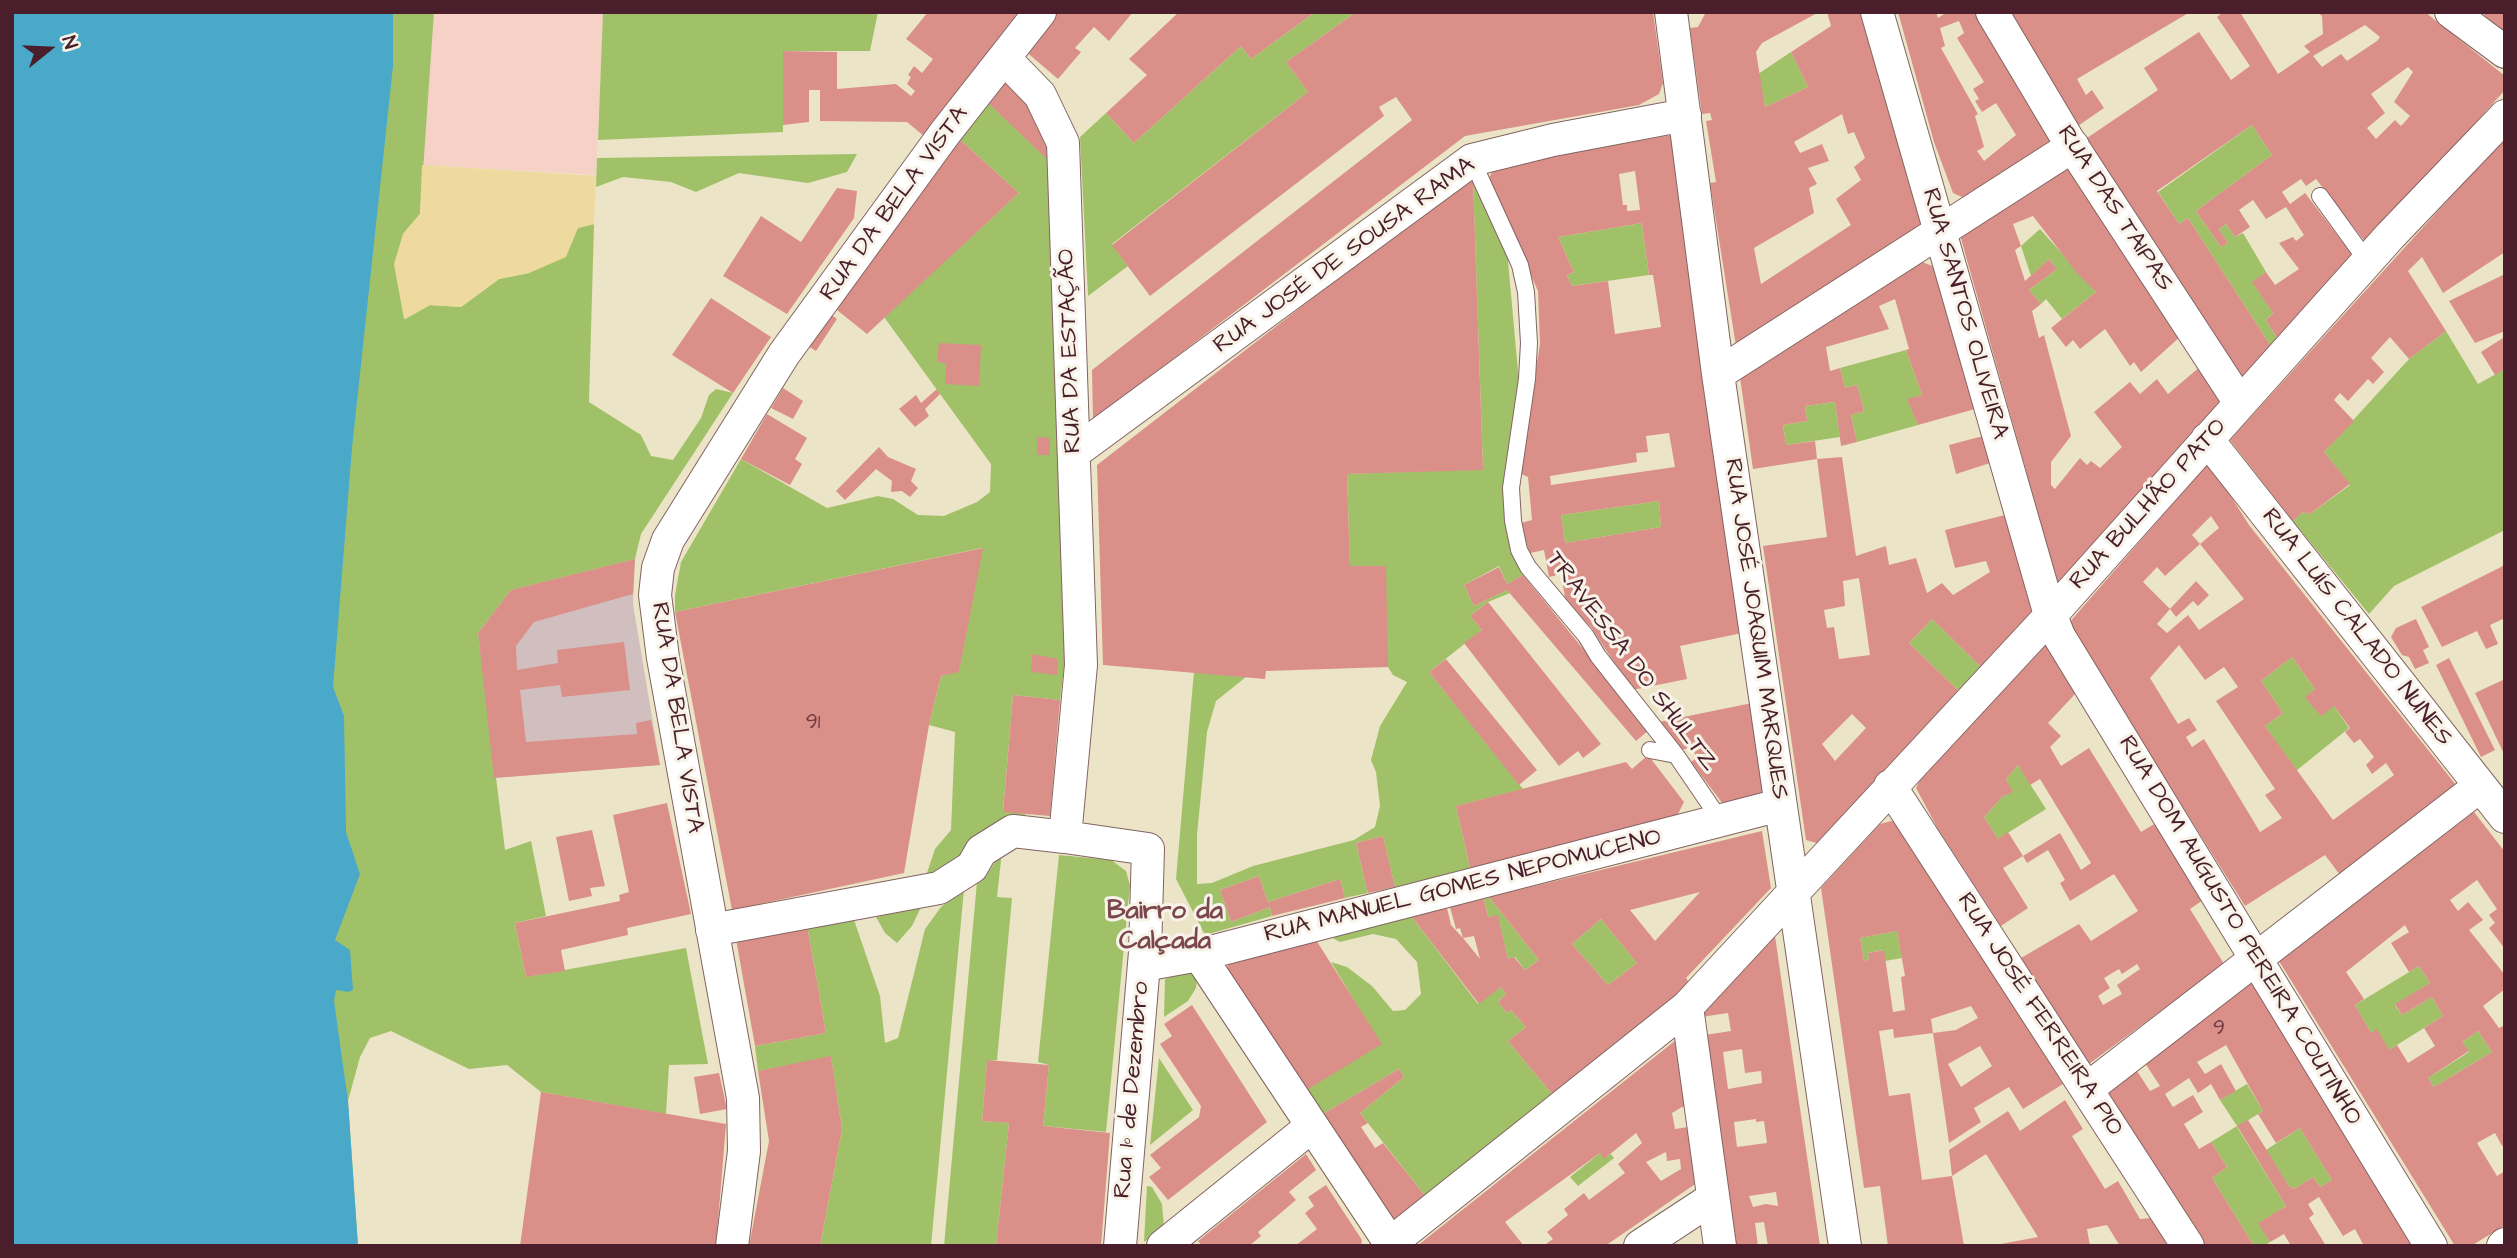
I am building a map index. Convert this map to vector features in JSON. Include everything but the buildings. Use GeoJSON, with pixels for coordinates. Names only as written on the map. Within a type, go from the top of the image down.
{"type":"FeatureCollection","features":[{"type":"Feature","properties":{"kind":"street","name":"RUA DA BELA VISTA"},"geometry":{"type":"LineString","coordinates":[[732,1246],[744,1151],[743,1098],[663,658],[655,595],[658,568],[668,540],[784,354],[945,133],[1040,12]]}},
{"type":"Feature","properties":{"kind":"street","name":"RUA JOSÉ JOAQUIM MARQUES"},"geometry":{"type":"LineString","coordinates":[[1671,12],[1718,374],[1845,1246]]}},
{"type":"Feature","properties":{"kind":"street","name":"RUA SANTOS OLIVEIRA"},"geometry":{"type":"LineString","coordinates":[[1877,12],[2050,616]]}},
{"type":"Feature","properties":{"kind":"street","name":"RUA DAS TAIPAS"},"geometry":{"type":"LineString","coordinates":[[1992,12],[2073,146],[2239,403]]}},
{"type":"Feature","properties":{"kind":"street"},"geometry":{"type":"LineString","coordinates":[[2466,17],[2505,52]]}},
{"type":"Feature","properties":{"kind":"street","name":"RUA DA ESTAÇÃO"},"geometry":{"type":"LineString","coordinates":[[1004,58],[1040,94],[1063,144],[1081,665],[1065,837]]}},
{"type":"Feature","properties":{"kind":"street","name":"RUA JOSÉ DE SOUSA RAMA"},"geometry":{"type":"LineString","coordinates":[[1075,452],[1472,160],[1553,140],[1685,115]]}},
{"type":"Feature","properties":{"kind":"street","name":"RUA BULHÃO PATO"},"geometry":{"type":"LineString","coordinates":[[1390,1245],[1687,1007],[2050,616],[2367,261],[2505,116]]}},
{"type":"Feature","properties":{"kind":"street"},"geometry":{"type":"LineString","coordinates":[[1718,374],[2073,146]]}},
{"type":"Feature","properties":{"kind":"street","name":"RUA LUÍS CALADO NUNES"},"geometry":{"type":"LineString","coordinates":[[2207,439],[2505,817]]}},
{"type":"Feature","properties":{"kind":"street","name":"RUA DOM AUGUSTO PEREIRA COUTINHO"},"geometry":{"type":"LineString","coordinates":[[2050,616],[2059,636],[2431,1246]]}},
{"type":"Feature","properties":{"kind":"street","name":"RUA JOSÉ FERREIRA PIO"},"geometry":{"type":"LineString","coordinates":[[1890,786],[2188,1246]]}},
{"type":"Feature","properties":{"kind":"street"},"geometry":{"type":"LineString","coordinates":[[2087,1089],[2480,786]]}},
{"type":"Feature","properties":{"kind":"street","name":"RUA MANUEL GOMES NEPOMUCENO"},"geometry":{"type":"LineString","coordinates":[[1144,965],[1199,955],[1780,805]]}},
{"type":"Feature","properties":{"kind":"street"},"geometry":{"type":"LineString","coordinates":[[712,930],[939,888],[972,867],[981,851],[1013,831],[1065,837]]}},
{"type":"Feature","properties":{"kind":"street","name":"Rua 1º de Dezembro"},"geometry":{"type":"LineString","coordinates":[[1065,837],[1148,849],[1144,965],[1120,1246]]}},
{"type":"Feature","properties":{"kind":"street"},"geometry":{"type":"LineString","coordinates":[[1199,955],[1390,1245]]}},
{"type":"Feature","properties":{"kind":"street"},"geometry":{"type":"LineString","coordinates":[[1687,1007],[1720,1246]]}},
{"type":"Feature","properties":{"kind":"street"},"geometry":{"type":"LineString","coordinates":[[1163,1246],[1312,1126]]}},
{"type":"Feature","properties":{"kind":"street"},"geometry":{"type":"LineString","coordinates":[[1640,1246],[1713,1198]]}},
{"type":"Feature","properties":{"kind":"lane","name":"TRAVESSA DO SHULTZ"},"geometry":{"type":"LineString","coordinates":[[1472,160],[1520,265],[1526,292],[1529,342],[1527,379],[1511,488],[1513,521],[1519,550],[1528,567],[1587,636],[1598,656],[1676,755],[1721,821]]}},
{"type":"Feature","properties":{"kind":"lane"},"geometry":{"type":"LineString","coordinates":[[2320,196],[2367,261]]}},
{"type":"Feature","properties":{"kind":"lane"},"geometry":{"type":"LineString","coordinates":[[1650,750],[1676,755]]}},
{"type":"Feature","properties":{"kind":"shaded area"},"geometry":{"type":"Polygon","coordinates":[[[434,12],[603,12],[596,175],[422,165],[434,12]]]}},
{"type":"Feature","properties":{"kind":"shaded area"},"geometry":{"type":"Polygon","coordinates":[[[635,559],[633,604],[660,765],[494,778],[478,633],[511,590],[635,559]]]}},
{"type":"Feature","properties":{"kind":"green space"},"geometry":{"type":"Polygon","coordinates":[[[12,12],[434,12],[420,214],[403,234],[405,319],[430,305],[461,307],[499,279],[529,273],[578,228],[594,224],[589,402],[641,435],[651,456],[673,460],[701,418],[709,395],[716,389],[733,393],[641,534],[635,559],[511,590],[478,633],[505,850],[531,841],[546,916],[515,923],[526,977],[686,948],[708,1064],[669,1065],[666,1114],[541,1092],[507,1065],[469,1069],[391,1031],[370,1038],[360,1057],[348,1101],[358,1246],[12,788],[12,12]]]}},
{"type":"Feature","properties":{"kind":"green space"},"geometry":{"type":"Polygon","coordinates":[[[603,12],[878,12],[870,51],[783,51],[783,132],[598,140],[603,12]]]}},
{"type":"Feature","properties":{"kind":"green space"},"geometry":{"type":"Polygon","coordinates":[[[1315,12],[1350,12],[1352,15],[1286,62],[1308,92],[1112,244],[1128,266],[1088,296],[1080,137],[1106,113],[1134,143],[1241,46],[1251,59],[1315,12]]]}},
{"type":"Feature","properties":{"kind":"green space"},"geometry":{"type":"Polygon","coordinates":[[[1791,52],[1808,87],[1765,107],[1758,74],[1791,52]]]}},
{"type":"Feature","properties":{"kind":"green space"},"geometry":{"type":"Polygon","coordinates":[[[984,99],[1054,157],[1065,660],[1060,700],[1013,695],[1003,811],[1026,814],[924,882],[935,849],[951,830],[955,732],[929,725],[941,676],[959,671],[982,548],[675,612],[675,595],[681,562],[741,459],[827,508],[878,496],[893,499],[918,515],[944,516],[977,502],[990,492],[991,464],[884,317],[1019,193],[958,138],[984,99]]]}},
{"type":"Feature","properties":{"kind":"green space"},"geometry":{"type":"Polygon","coordinates":[[[2252,125],[2272,155],[2196,211],[2221,247],[2228,243],[2219,229],[2226,224],[2235,237],[2243,233],[2266,272],[2253,282],[2273,313],[2266,320],[2279,341],[2272,348],[2188,218],[2179,224],[2158,192],[2252,125]]]}},
{"type":"Feature","properties":{"kind":"green space"},"geometry":{"type":"Polygon","coordinates":[[[857,154],[847,172],[808,183],[739,173],[696,192],[671,182],[623,177],[596,187],[597,158],[857,154]]]}},
{"type":"Feature","properties":{"kind":"green space"},"geometry":{"type":"Polygon","coordinates":[[[1473,179],[1507,250],[1520,393],[1513,552],[1523,575],[1507,584],[1499,566],[1464,585],[1474,606],[1507,590],[1510,593],[1488,602],[1470,616],[1482,630],[1429,672],[1523,789],[1456,806],[1470,868],[1395,887],[1383,836],[1356,843],[1368,893],[1345,898],[1340,879],[1268,902],[1259,876],[1220,890],[1231,922],[1270,907],[1272,916],[1205,935],[1176,879],[1194,671],[1246,677],[1216,701],[1207,732],[1197,835],[1197,884],[1212,883],[1253,866],[1354,840],[1375,827],[1380,806],[1376,772],[1371,760],[1380,726],[1407,682],[1393,675],[1388,667],[1350,566],[1347,474],[1483,469],[1473,179]]]}},
{"type":"Feature","properties":{"kind":"green space"},"geometry":{"type":"Polygon","coordinates":[[[1642,223],[1649,275],[1572,286],[1567,275],[1574,272],[1558,237],[1642,223]]]}},
{"type":"Feature","properties":{"kind":"green space"},"geometry":{"type":"Polygon","coordinates":[[[2040,229],[2096,292],[2062,319],[2046,299],[2041,304],[2029,290],[2057,269],[2049,259],[2031,276],[2021,246],[2040,229]]]}},
{"type":"Feature","properties":{"kind":"green space"},"geometry":{"type":"Polygon","coordinates":[[[2446,331],[2478,384],[2505,369],[2505,530],[2394,586],[2369,614],[2293,521],[2303,512],[2310,514],[2350,485],[2324,452],[2409,359],[2446,331]]]}},
{"type":"Feature","properties":{"kind":"green space"},"geometry":{"type":"Polygon","coordinates":[[[1906,350],[1922,395],[1908,400],[1918,425],[1857,442],[1851,415],[1864,411],[1857,385],[1845,388],[1840,368],[1906,350]]]}},
{"type":"Feature","properties":{"kind":"green space"},"geometry":{"type":"Polygon","coordinates":[[[1835,402],[1840,437],[1786,445],[1783,425],[1807,421],[1805,406],[1835,402]]]}},
{"type":"Feature","properties":{"kind":"green space"},"geometry":{"type":"Polygon","coordinates":[[[1659,501],[1661,527],[1565,543],[1561,515],[1659,501]]]}},
{"type":"Feature","properties":{"kind":"green space"},"geometry":{"type":"Polygon","coordinates":[[[1932,619],[1982,668],[1959,691],[1909,643],[1932,619]]]}},
{"type":"Feature","properties":{"kind":"green space"},"geometry":{"type":"Polygon","coordinates":[[[2292,657],[2315,689],[2306,697],[2334,706],[2349,728],[2296,771],[2265,726],[2283,713],[2261,681],[2292,657]]]}},
{"type":"Feature","properties":{"kind":"green space"},"geometry":{"type":"Polygon","coordinates":[[[2018,765],[2046,809],[1998,839],[1984,817],[2002,797],[2012,792],[2006,779],[2018,765]]]}},
{"type":"Feature","properties":{"kind":"green space"},"geometry":{"type":"Polygon","coordinates":[[[1002,851],[997,897],[1012,898],[997,1060],[987,1061],[982,1121],[1009,1123],[996,1246],[944,1246],[977,882],[988,873],[1002,851]]]}},
{"type":"Feature","properties":{"kind":"green space"},"geometry":{"type":"Polygon","coordinates":[[[1059,855],[1111,860],[1126,871],[1130,885],[1106,1132],[1043,1126],[1049,1065],[1038,1062],[1059,855]]]}},
{"type":"Feature","properties":{"kind":"green space"},"geometry":{"type":"Polygon","coordinates":[[[964,889],[931,1246],[820,1246],[842,1129],[831,1057],[758,1071],[755,1046],[826,1033],[807,925],[852,914],[880,996],[885,1043],[898,1038],[925,929],[941,907],[964,889]]]}},
{"type":"Feature","properties":{"kind":"green space"},"geometry":{"type":"Polygon","coordinates":[[[1489,897],[1539,960],[1525,970],[1515,957],[1508,959],[1498,916],[1488,917],[1484,899],[1489,897]]]}},
{"type":"Feature","properties":{"kind":"green space"},"geometry":{"type":"Polygon","coordinates":[[[923,903],[912,926],[897,943],[885,933],[876,917],[923,903]]]}},
{"type":"Feature","properties":{"kind":"green space"},"geometry":{"type":"Polygon","coordinates":[[[1412,917],[1478,1004],[1501,987],[1506,994],[1498,1002],[1507,1013],[1511,1010],[1526,1027],[1508,1041],[1553,1095],[1426,1197],[1360,1113],[1404,1077],[1399,1069],[1321,1115],[1305,1091],[1363,1015],[1331,962],[1347,967],[1372,986],[1393,1011],[1405,1010],[1421,994],[1417,962],[1396,939],[1373,934],[1340,942],[1331,937],[1412,917]]]}},
{"type":"Feature","properties":{"kind":"green space"},"geometry":{"type":"Polygon","coordinates":[[[1601,919],[1637,963],[1608,985],[1572,944],[1601,919]]]}},
{"type":"Feature","properties":{"kind":"green space"},"geometry":{"type":"Polygon","coordinates":[[[1897,931],[1902,958],[1885,961],[1883,950],[1868,953],[1869,959],[1864,961],[1860,938],[1897,931]]]}},
{"type":"Feature","properties":{"kind":"green space"},"geometry":{"type":"Polygon","coordinates":[[[2419,966],[2430,983],[2395,1005],[2402,1015],[2432,997],[2443,1016],[2389,1050],[2371,1033],[2355,1005],[2419,966]]]}},
{"type":"Feature","properties":{"kind":"green space"},"geometry":{"type":"Polygon","coordinates":[[[1185,972],[1191,973],[1197,981],[1196,988],[1188,1001],[1164,1017],[1165,979],[1185,972]]]}},
{"type":"Feature","properties":{"kind":"green space"},"geometry":{"type":"Polygon","coordinates":[[[2478,1031],[2492,1052],[2434,1087],[2428,1078],[2469,1052],[2462,1042],[2478,1031]]]}},
{"type":"Feature","properties":{"kind":"green space"},"geometry":{"type":"Polygon","coordinates":[[[1159,1058],[1193,1110],[1150,1145],[1159,1058]]]}},
{"type":"Feature","properties":{"kind":"green space"},"geometry":{"type":"Polygon","coordinates":[[[2247,1084],[2263,1111],[2237,1127],[2286,1206],[2259,1223],[2270,1242],[2264,1246],[2254,1246],[2212,1178],[2227,1167],[2211,1142],[2237,1126],[2220,1100],[2247,1084]]]}},
{"type":"Feature","properties":{"kind":"green space"},"geometry":{"type":"Polygon","coordinates":[[[2300,1128],[2332,1180],[2320,1187],[2313,1177],[2294,1189],[2289,1186],[2266,1150],[2300,1128]]]}},
{"type":"Feature","properties":{"kind":"green space"},"geometry":{"type":"Polygon","coordinates":[[[1600,1153],[1604,1158],[1611,1154],[1614,1158],[1578,1186],[1570,1177],[1600,1153]]]}},
{"type":"Feature","properties":{"kind":"green space"},"geometry":{"type":"Polygon","coordinates":[[[1147,1186],[1152,1187],[1162,1204],[1164,1227],[1144,1242],[1147,1186]]]}},
{"type":"Feature","properties":{"kind":"sand"},"geometry":{"type":"Polygon","coordinates":[[[422,165],[596,176],[594,224],[578,228],[566,257],[529,273],[499,279],[461,307],[430,305],[404,319],[394,264],[403,234],[420,214],[422,165]]]}},
{"type":"Feature","properties":{"kind":"water"},"geometry":{"type":"Polygon","coordinates":[[[12,12],[393,12],[393,66],[352,448],[333,687],[344,716],[346,832],[360,874],[335,940],[350,950],[353,990],[336,990],[334,1001],[348,1101],[358,1246],[12,1246],[12,12]]]}},
{"type":"Feature","properties":{"kind":"district","name":"Bairro da Calçada"},"geometry":{"type":"Point","coordinates":[1165,928]}}]}
